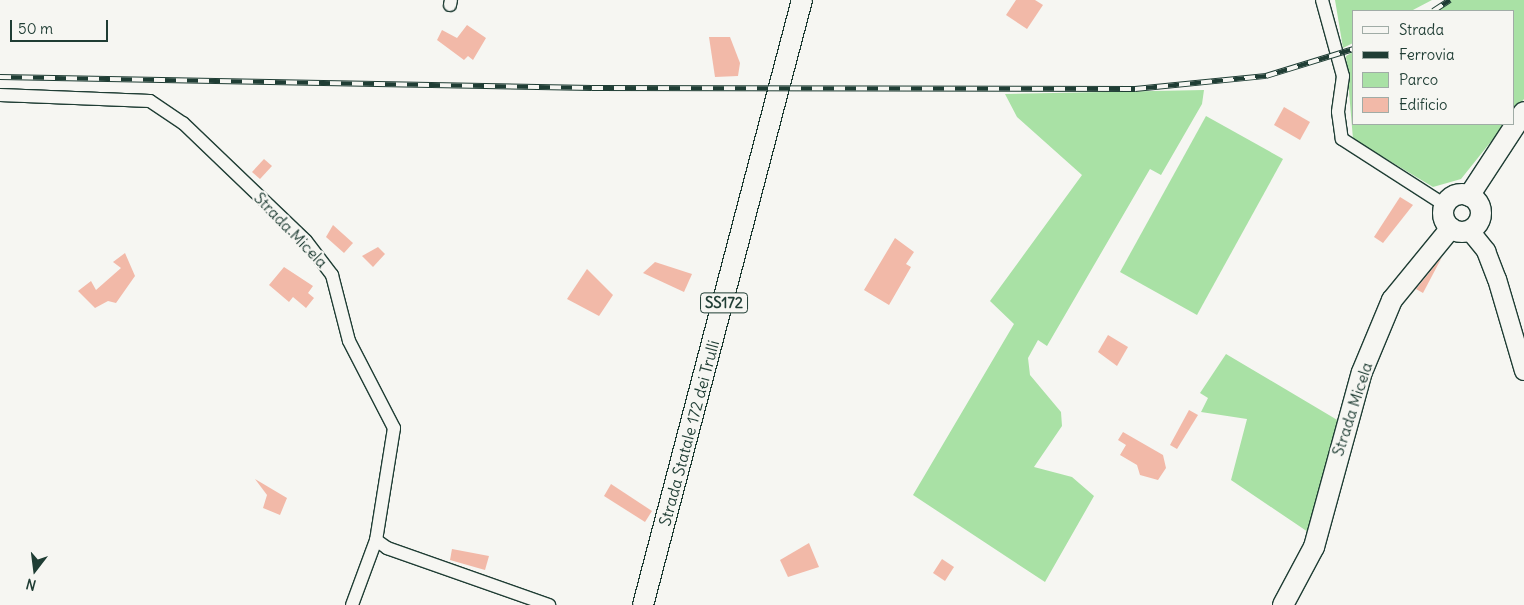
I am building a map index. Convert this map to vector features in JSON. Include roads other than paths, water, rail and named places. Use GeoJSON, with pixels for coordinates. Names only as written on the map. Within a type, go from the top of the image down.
{"type":"FeatureCollection","features":[{"type":"Feature","properties":{"kind":"main road","name":"Strada Statale 172 dei Trulli"},"geometry":{"type":"LineString","coordinates":[[643,605],[802,0]]}},
{"type":"Feature","properties":{"kind":"main road"},"geometry":{"type":"LineString","coordinates":[[1469,196],[1524,112]]}},
{"type":"Feature","properties":{"kind":"main road"},"geometry":{"type":"LineString","coordinates":[[1458,195],[1469,196],[1481,210],[1479,222],[1460,230],[1444,220],[1445,204],[1458,195]]}},
{"type":"Feature","properties":{"kind":"main road","name":"Strada Micela"},"geometry":{"type":"LineString","coordinates":[[1283,605],[1314,547],[1362,372],[1392,300],[1460,230]]}},
{"type":"Feature","properties":{"kind":"street"},"geometry":{"type":"LineString","coordinates":[[1322,0],[1343,76],[1338,112],[1342,139],[1445,204]]}},
{"type":"Feature","properties":{"kind":"street","name":"Strada Micela"},"geometry":{"type":"LineString","coordinates":[[0,95],[127,98],[164,108],[324,260],[332,275],[349,341],[394,428],[376,540],[352,605]]}},
{"type":"Feature","properties":{"kind":"street"},"geometry":{"type":"LineString","coordinates":[[1460,230],[1486,251],[1498,279],[1524,371]]}},
{"type":"Feature","properties":{"kind":"street"},"geometry":{"type":"LineString","coordinates":[[376,540],[387,548],[549,605]]}},
{"type":"Feature","properties":{"kind":"railway"},"geometry":{"type":"LineString","coordinates":[[1435,10],[1450,0]]}},
{"type":"Feature","properties":{"kind":"railway"},"geometry":{"type":"LineString","coordinates":[[0,77],[592,88],[1135,89],[1266,76],[1352,49]]}}]}
